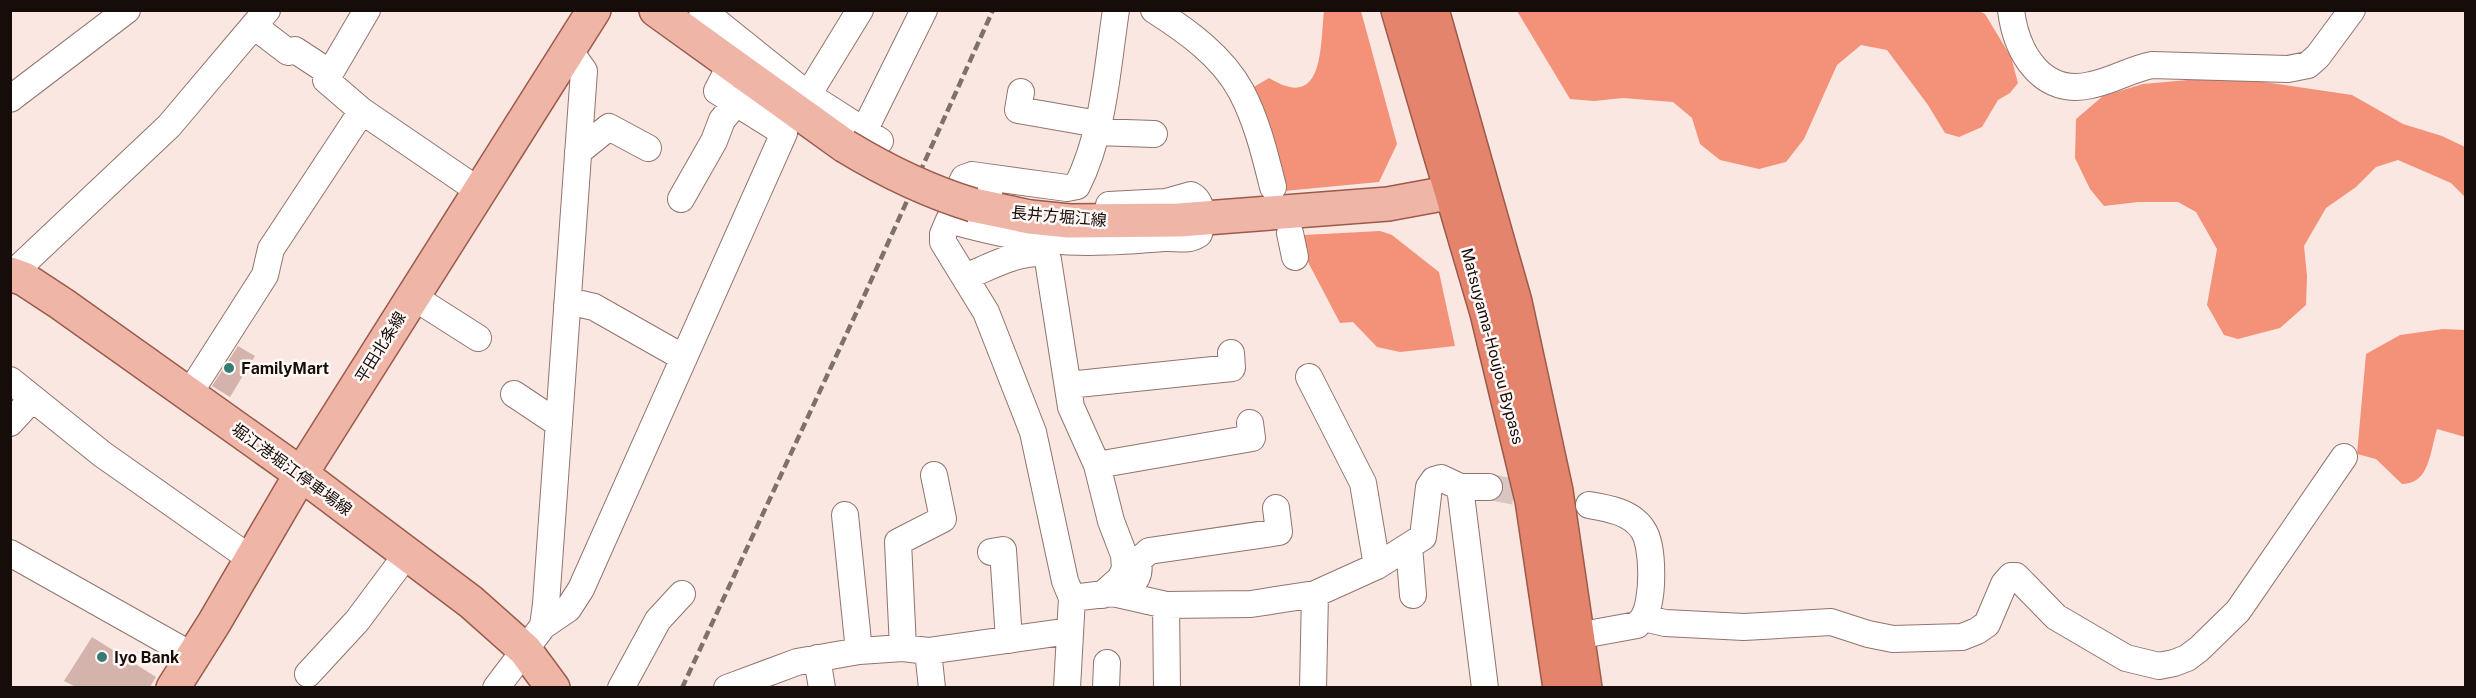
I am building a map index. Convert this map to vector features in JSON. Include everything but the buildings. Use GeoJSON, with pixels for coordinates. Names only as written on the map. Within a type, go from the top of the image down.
{"type":"FeatureCollection","features":[{"type":"Feature","properties":{"kind":"highway","name":"Matsuyama-Houjou Bypass"},"geometry":{"type":"LineString","coordinates":[[1398,10],[1466,190],[1515,302],[1556,491],[1585,687]]}},
{"type":"Feature","properties":{"kind":"highway","name":"Matsuyama-Houjou Bypass"},"geometry":{"type":"LineString","coordinates":[[1432,10],[1487,313],[1532,500],[1560,687]]}},
{"type":"Feature","properties":{"kind":"main road","name":"平田北条線"},"geometry":{"type":"LineString","coordinates":[[173,687],[300,474],[594,10]]}},
{"type":"Feature","properties":{"kind":"main road","name":"長井方堀江線"},"geometry":{"type":"LineString","coordinates":[[656,10],[730,66],[863,139],[896,175],[961,204],[1030,217],[1069,221],[1202,219],[1388,204],[1466,190]]}},
{"type":"Feature","properties":{"kind":"main road","name":"堀江港堀江停車場線"},"geometry":{"type":"LineString","coordinates":[[11,274],[62,304],[189,394],[471,602],[534,638],[553,687]]}},
{"type":"Feature","properties":{"kind":"street"},"geometry":{"type":"LineString","coordinates":[[10,99],[127,10]]}},
{"type":"Feature","properties":{"kind":"street"},"geometry":{"type":"LineString","coordinates":[[367,10],[326,80],[362,111],[479,191]]}},
{"type":"Feature","properties":{"kind":"street"},"geometry":{"type":"LineString","coordinates":[[702,10],[863,139],[924,10]]}},
{"type":"Feature","properties":{"kind":"street"},"geometry":{"type":"LineString","coordinates":[[1067,687],[1072,598],[1065,581],[1044,471],[1034,432],[986,312],[943,242],[943,234],[961,204],[964,178],[972,174],[1067,188],[1077,186],[1089,160],[1097,128],[1116,10]]}},
{"type":"Feature","properties":{"kind":"street"},"geometry":{"type":"LineString","coordinates":[[1154,10],[1184,30],[1222,64],[1241,91],[1262,142],[1273,187]]}},
{"type":"Feature","properties":{"kind":"street"},"geometry":{"type":"LineString","coordinates":[[2011,10],[2013,30],[2022,53],[2034,69],[2054,82],[2073,87],[2091,85],[2152,65],[2288,69],[2308,65],[2318,56],[2352,10]]}},
{"type":"Feature","properties":{"kind":"street"},"geometry":{"type":"LineString","coordinates":[[808,95],[849,15]]}},
{"type":"Feature","properties":{"kind":"street"},"geometry":{"type":"LineString","coordinates":[[11,274],[169,126],[261,18],[288,52],[295,50],[330,73]]}},
{"type":"Feature","properties":{"kind":"street"},"geometry":{"type":"LineString","coordinates":[[534,638],[559,424],[584,71],[569,50]]}},
{"type":"Feature","properties":{"kind":"street"},"geometry":{"type":"LineString","coordinates":[[496,687],[534,638],[568,609],[581,590],[784,133],[717,91],[730,66]]}},
{"type":"Feature","properties":{"kind":"street"},"geometry":{"type":"LineString","coordinates":[[1021,92],[1018,110],[1097,128],[1154,134]]}},
{"type":"Feature","properties":{"kind":"street"},"geometry":{"type":"LineString","coordinates":[[681,199],[714,141],[722,120],[736,103]]}},
{"type":"Feature","properties":{"kind":"street"},"geometry":{"type":"LineString","coordinates":[[189,394],[265,275],[271,249],[362,111]]}},
{"type":"Feature","properties":{"kind":"street"},"geometry":{"type":"LineString","coordinates":[[578,152],[609,127],[648,148]]}},
{"type":"Feature","properties":{"kind":"street"},"geometry":{"type":"LineString","coordinates":[[965,277],[1015,256],[1043,253],[1048,260],[1071,407],[1097,465],[1107,498],[1111,522],[1124,555],[1125,569],[1112,595]]}},
{"type":"Feature","properties":{"kind":"street"},"geometry":{"type":"LineString","coordinates":[[412,296],[478,338]]}},
{"type":"Feature","properties":{"kind":"street"},"geometry":{"type":"LineString","coordinates":[[567,304],[594,307],[684,358]]}},
{"type":"Feature","properties":{"kind":"street"},"geometry":{"type":"LineString","coordinates":[[1068,385],[1232,368],[1231,353]]}},
{"type":"Feature","properties":{"kind":"street"},"geometry":{"type":"LineString","coordinates":[[1310,376],[1363,483],[1377,566]]}},
{"type":"Feature","properties":{"kind":"street"},"geometry":{"type":"LineString","coordinates":[[10,380],[102,454],[251,559]]}},
{"type":"Feature","properties":{"kind":"street"},"geometry":{"type":"LineString","coordinates":[[514,394],[559,424]]}},
{"type":"Feature","properties":{"kind":"street"},"geometry":{"type":"LineString","coordinates":[[10,423],[32,399]]}},
{"type":"Feature","properties":{"kind":"street"},"geometry":{"type":"LineString","coordinates":[[1097,465],[1252,438],[1250,423]]}},
{"type":"Feature","properties":{"kind":"street"},"geometry":{"type":"LineString","coordinates":[[1644,618],[1665,623],[1744,627],[1831,622],[1893,639],[1962,637],[1987,624],[2004,584],[2011,576],[2016,576],[2056,616],[2126,658],[2159,666],[2174,663],[2187,658],[2199,649],[2238,611],[2344,457]]}},
{"type":"Feature","properties":{"kind":"street"},"geometry":{"type":"LineString","coordinates":[[932,687],[915,649],[898,542],[943,519],[934,475]]}},
{"type":"Feature","properties":{"kind":"street"},"geometry":{"type":"LineString","coordinates":[[1072,598],[1112,595],[1166,605],[1251,604],[1315,594],[1377,566],[1423,537],[1429,487],[1434,480],[1441,478],[1460,487],[1489,487]]}},
{"type":"Feature","properties":{"kind":"street"},"geometry":{"type":"LineString","coordinates":[[1460,487],[1485,687]]}},
{"type":"Feature","properties":{"kind":"street"},"geometry":{"type":"LineString","coordinates":[[1577,636],[1627,628],[1644,618],[1651,566],[1648,543],[1643,529],[1615,510],[1589,505]]}},
{"type":"Feature","properties":{"kind":"street"},"geometry":{"type":"LineString","coordinates":[[1112,595],[1136,580],[1138,561],[1149,551],[1279,532],[1276,508]]}},
{"type":"Feature","properties":{"kind":"street"},"geometry":{"type":"LineString","coordinates":[[845,514],[859,651]]}},
{"type":"Feature","properties":{"kind":"street"},"geometry":{"type":"LineString","coordinates":[[1410,546],[1413,595]]}},
{"type":"Feature","properties":{"kind":"street"},"geometry":{"type":"LineString","coordinates":[[991,552],[1003,550],[1009,640]]}},
{"type":"Feature","properties":{"kind":"street"},"geometry":{"type":"LineString","coordinates":[[10,553],[193,656]]}},
{"type":"Feature","properties":{"kind":"street"},"geometry":{"type":"LineString","coordinates":[[308,674],[364,614],[407,554]]}},
{"type":"Feature","properties":{"kind":"street"},"geometry":{"type":"LineString","coordinates":[[621,687],[658,620],[682,594]]}},
{"type":"Feature","properties":{"kind":"street"},"geometry":{"type":"LineString","coordinates":[[1313,687],[1315,594]]}},
{"type":"Feature","properties":{"kind":"street"},"geometry":{"type":"LineString","coordinates":[[1166,605],[1167,687]]}},
{"type":"Feature","properties":{"kind":"street"},"geometry":{"type":"LineString","coordinates":[[727,687],[768,671],[817,658],[859,651],[915,649],[1009,640],[1070,631]]}},
{"type":"Feature","properties":{"kind":"street"},"geometry":{"type":"LineString","coordinates":[[817,658],[822,687]]}},
{"type":"Feature","properties":{"kind":"shaded area"},"geometry":{"type":"Polygon","coordinates":[[[1324,11],[1361,11],[1397,144],[1379,182],[1284,191],[1247,91],[1269,78],[1287,86],[1300,87],[1310,81],[1316,71],[1319,57],[1324,11]]]}},
{"type":"Feature","properties":{"kind":"shaded area"},"geometry":{"type":"Polygon","coordinates":[[[1517,11],[1979,11],[1985,14],[2011,57],[2018,83],[2010,93],[1998,100],[1982,127],[1959,137],[1945,133],[1928,105],[1887,50],[1861,45],[1837,65],[1804,139],[1786,162],[1759,169],[1720,160],[1700,144],[1692,118],[1673,102],[1623,98],[1594,101],[1570,99],[1517,11]]]}},
{"type":"Feature","properties":{"kind":"shaded area"},"geometry":{"type":"Polygon","coordinates":[[[2188,80],[2250,80],[2352,95],[2403,124],[2442,136],[2465,147],[2465,197],[2451,183],[2398,160],[2376,167],[2356,187],[2326,208],[2304,246],[2307,276],[2306,305],[2280,328],[2238,339],[2224,335],[2207,305],[2217,249],[2196,212],[2178,202],[2138,202],[2104,206],[2090,189],[2075,158],[2076,119],[2103,96],[2143,84],[2188,80]]]}},
{"type":"Feature","properties":{"kind":"shaded area"},"geometry":{"type":"Polygon","coordinates":[[[1380,231],[1392,235],[1439,272],[1455,346],[1400,352],[1377,347],[1353,322],[1340,323],[1308,262],[1304,235],[1380,231]]]}},
{"type":"Feature","properties":{"kind":"shaded area"},"geometry":{"type":"Polygon","coordinates":[[[2443,329],[2465,330],[2465,437],[2437,429],[2424,472],[2411,483],[2402,484],[2376,459],[2357,454],[2366,354],[2400,335],[2443,329]]]}},
{"type":"Feature","properties":{"kind":"tunnel"},"geometry":{"type":"LineString","coordinates":[[1489,487],[1547,498]]}},
{"type":"Feature","properties":{"kind":"railway"},"geometry":{"type":"LineString","coordinates":[[682,688],[865,294],[993,10]]}},
{"type":"Feature","properties":{"kind":"place","name":"FamilyMart"},"geometry":{"type":"Point","coordinates":[229,368]}},
{"type":"Feature","properties":{"kind":"place","name":"Iyo Bank"},"geometry":{"type":"Point","coordinates":[102,657]}}]}
